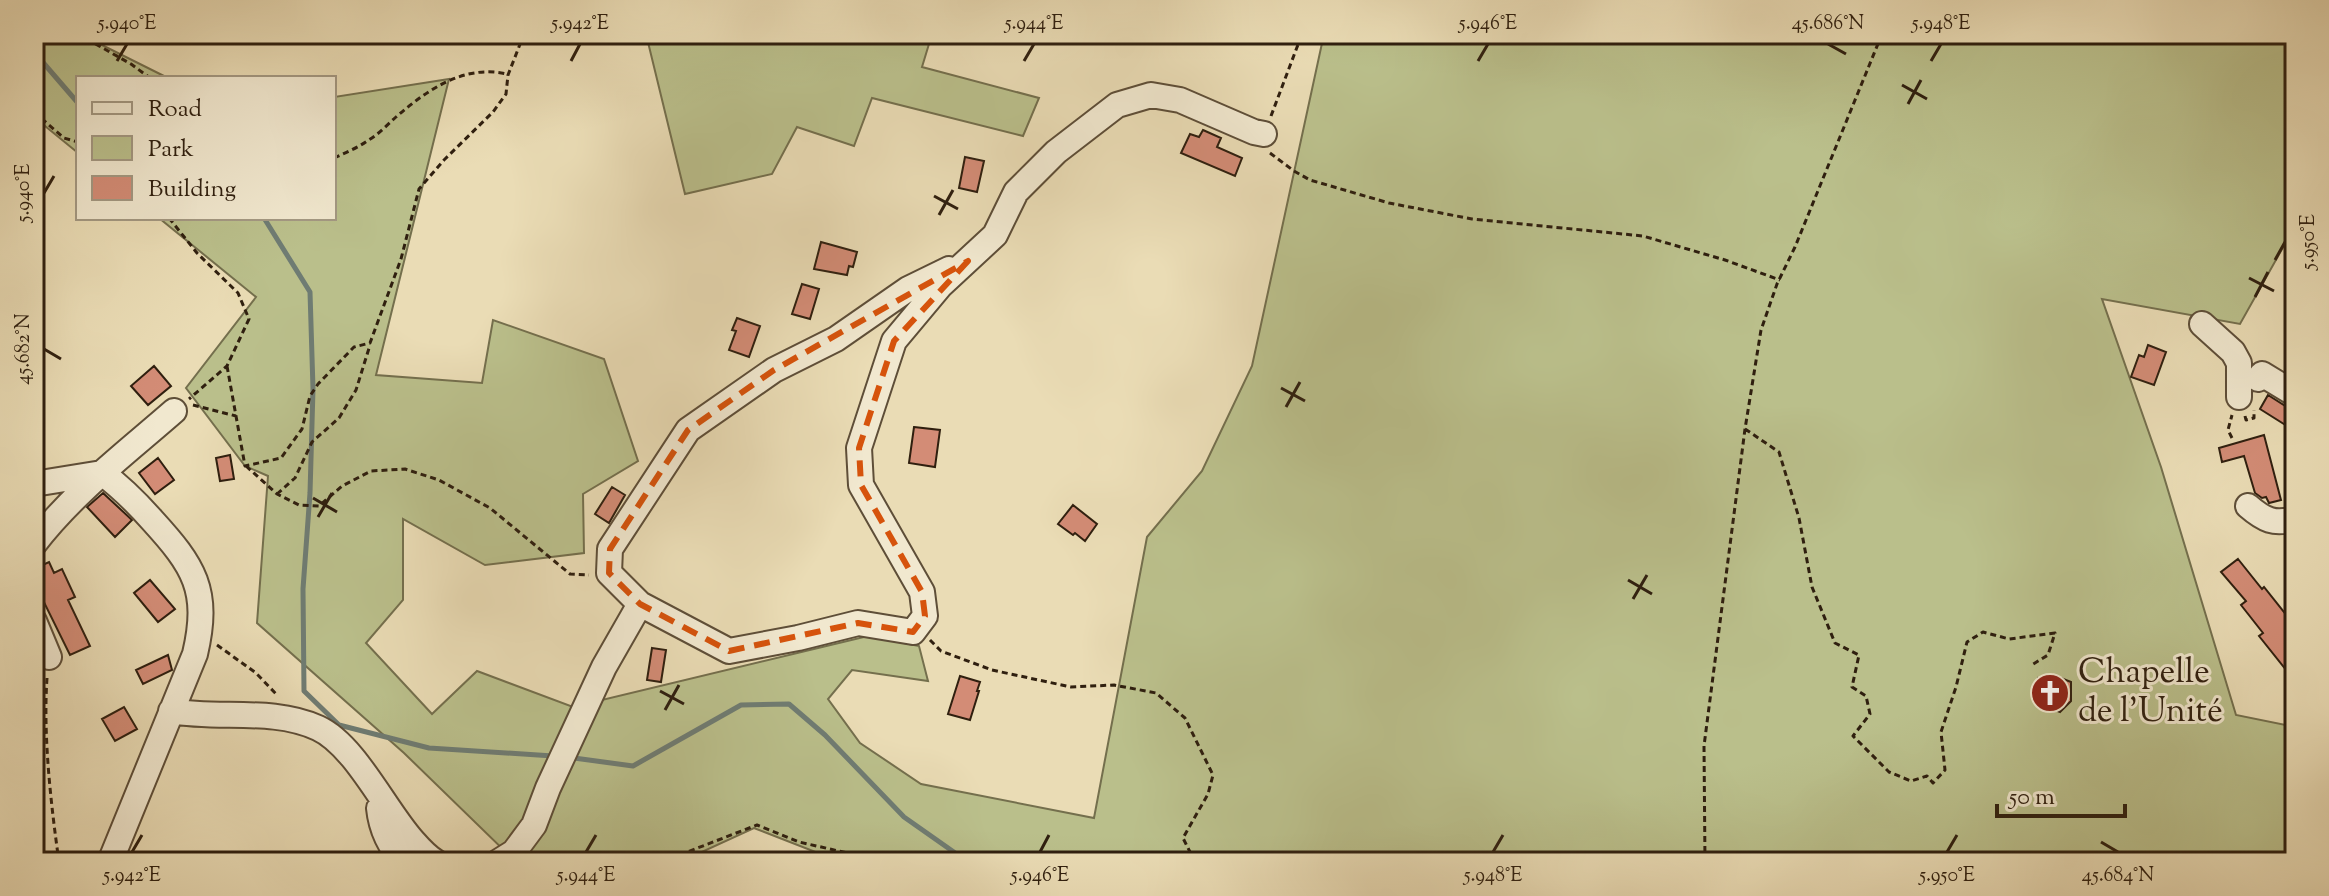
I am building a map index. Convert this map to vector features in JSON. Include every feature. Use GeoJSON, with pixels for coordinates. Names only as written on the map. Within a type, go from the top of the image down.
{"type":"FeatureCollection","features":[{"type":"Feature","properties":{"kind":"street"},"geometry":{"type":"LineString","coordinates":[[968,261],[908,289],[836,339],[774,370],[688,430],[610,549],[609,573],[640,604],[729,651],[858,623],[913,632],[925,616],[922,592],[861,485],[859,448],[894,341],[940,286],[968,261],[995,235],[1016,192],[1056,152],[1117,105],[1151,95],[1180,100],[1264,134]]}},
{"type":"Feature","properties":{"kind":"street"},"geometry":{"type":"LineString","coordinates":[[2202,324],[2233,352],[2239,363],[2239,397]]}},
{"type":"Feature","properties":{"kind":"street"},"geometry":{"type":"LineString","coordinates":[[2258,379],[2262,374],[2295,394]]}},
{"type":"Feature","properties":{"kind":"street"},"geometry":{"type":"LineString","coordinates":[[34,544],[52,520],[179,407]]}},
{"type":"Feature","properties":{"kind":"street"},"geometry":{"type":"LineString","coordinates":[[34,484],[102,473],[122,487],[184,555],[201,604],[195,654],[110,862]]}},
{"type":"Feature","properties":{"kind":"street"},"geometry":{"type":"LineString","coordinates":[[2248,506],[2263,519],[2279,523],[2295,518]]}},
{"type":"Feature","properties":{"kind":"street"},"geometry":{"type":"LineString","coordinates":[[498,862],[514,852],[534,825],[604,667],[640,604]]}},
{"type":"Feature","properties":{"kind":"street"},"geometry":{"type":"LineString","coordinates":[[34,621],[49,657]]}},
{"type":"Feature","properties":{"kind":"street"},"geometry":{"type":"LineString","coordinates":[[171,711],[209,716],[265,716],[303,723],[333,736],[400,826],[436,862]]}},
{"type":"Feature","properties":{"kind":"street"},"geometry":{"type":"LineString","coordinates":[[378,794],[380,823],[397,855],[405,862]]}},
{"type":"Feature","properties":{"kind":"path"},"geometry":{"type":"LineString","coordinates":[[78,34],[147,76]]}},
{"type":"Feature","properties":{"kind":"path"},"geometry":{"type":"LineString","coordinates":[[277,494],[295,478],[312,442],[339,418],[356,390],[401,259],[419,189],[493,112],[506,94],[508,75],[524,34]]}},
{"type":"Feature","properties":{"kind":"path"},"geometry":{"type":"LineString","coordinates":[[1302,34],[1264,134],[1264,144],[1269,152],[1310,180],[1389,203],[1472,219],[1643,236],[1725,260],[1778,282]]}},
{"type":"Feature","properties":{"kind":"path"},"geometry":{"type":"LineString","coordinates":[[1705,862],[1704,746],[1745,429],[1761,330],[1778,282],[1882,34]]}},
{"type":"Feature","properties":{"kind":"path"},"geometry":{"type":"LineString","coordinates":[[336,157],[368,141],[423,94],[447,81],[491,70],[508,75]]}},
{"type":"Feature","properties":{"kind":"path"},"geometry":{"type":"LineString","coordinates":[[34,112],[64,138],[76,141]]}},
{"type":"Feature","properties":{"kind":"path"},"geometry":{"type":"LineString","coordinates":[[171,220],[197,253],[238,293],[249,319],[227,366],[179,407]]}},
{"type":"Feature","properties":{"kind":"path"},"geometry":{"type":"LineString","coordinates":[[245,466],[281,458],[302,429],[310,396],[318,384],[354,347],[370,343]]}},
{"type":"Feature","properties":{"kind":"path"},"geometry":{"type":"LineString","coordinates":[[227,366],[245,466],[277,494],[299,505],[319,506],[342,486],[371,471],[405,469],[439,480],[490,508],[570,574],[609,573]]}},
{"type":"Feature","properties":{"kind":"path"},"geometry":{"type":"LineString","coordinates":[[179,407],[236,416]]}},
{"type":"Feature","properties":{"kind":"path"},"geometry":{"type":"LineString","coordinates":[[1745,429],[1779,452],[1799,518],[1812,587],[1835,643],[1859,655],[1852,687],[1866,696],[1870,714],[1853,736],[1889,772],[1911,781],[1927,776],[1933,783],[1945,770],[1941,732],[1967,642],[1983,632],[2009,639],[2055,633],[2048,655],[2030,666]]}},
{"type":"Feature","properties":{"kind":"path"},"geometry":{"type":"LineString","coordinates":[[918,625],[941,651],[992,670],[1071,687],[1114,685],[1156,693],[1185,718],[1213,775],[1208,794],[1183,838],[1195,862]]}},
{"type":"Feature","properties":{"kind":"path"},"geometry":{"type":"LineString","coordinates":[[200,631],[256,673],[303,723]]}},
{"type":"Feature","properties":{"kind":"path"},"geometry":{"type":"LineString","coordinates":[[49,657],[46,701],[59,862]]}},
{"type":"Feature","properties":{"kind":"path"},"geometry":{"type":"LineString","coordinates":[[620,862],[682,854],[757,825],[799,842],[887,862]]}},
{"type":"Feature","properties":{"kind":"highlighted area"},"geometry":{"type":"Polygon","coordinates":[[[968,261],[894,341],[859,448],[861,485],[922,592],[925,616],[913,632],[858,623],[729,651],[640,604],[609,573],[610,549],[688,430],[774,370],[968,261]]]}},
{"type":"Feature","properties":{"kind":"green space"},"geometry":{"type":"Polygon","coordinates":[[[34,34],[80,34],[164,76],[76,76],[76,151],[34,117],[34,34]]]}},
{"type":"Feature","properties":{"kind":"green space"},"geometry":{"type":"Polygon","coordinates":[[[646,34],[932,34],[922,67],[1039,98],[1023,136],[872,98],[854,146],[797,127],[772,174],[685,194],[646,34]]]}},
{"type":"Feature","properties":{"kind":"green space"},"geometry":{"type":"Polygon","coordinates":[[[1324,34],[2295,34],[2295,226],[2240,324],[2102,299],[2161,467],[2236,715],[2295,727],[2295,862],[841,862],[754,828],[680,862],[516,862],[404,753],[257,623],[268,476],[245,466],[186,388],[256,297],[161,220],[336,220],[336,97],[449,79],[376,375],[482,383],[493,320],[604,359],[638,461],[583,494],[584,553],[485,565],[403,519],[403,600],[366,643],[432,714],[477,671],[573,707],[868,636],[919,646],[928,681],[852,670],[828,699],[860,743],[921,784],[1094,818],[1147,537],[1202,471],[1252,366],[1324,34]]]}},
{"type":"Feature","properties":{"kind":"building"},"geometry":{"type":"Polygon","coordinates":[[[1203,130],[1221,138],[1217,147],[1242,158],[1235,176],[1181,153],[1190,134],[1199,137],[1203,130]]]}},
{"type":"Feature","properties":{"kind":"building"},"geometry":{"type":"Polygon","coordinates":[[[965,157],[984,161],[977,192],[959,188],[965,157]]]}},
{"type":"Feature","properties":{"kind":"building"},"geometry":{"type":"Polygon","coordinates":[[[821,242],[857,252],[847,275],[814,269],[821,242]]]}},
{"type":"Feature","properties":{"kind":"building"},"geometry":{"type":"Polygon","coordinates":[[[802,284],[819,289],[810,319],[792,314],[802,284]]]}},
{"type":"Feature","properties":{"kind":"building"},"geometry":{"type":"Polygon","coordinates":[[[737,318],[760,326],[749,357],[729,350],[737,318]]]}},
{"type":"Feature","properties":{"kind":"building"},"geometry":{"type":"Polygon","coordinates":[[[2148,345],[2166,352],[2154,385],[2131,377],[2139,355],[2144,357],[2148,345]]]}},
{"type":"Feature","properties":{"kind":"building"},"geometry":{"type":"Polygon","coordinates":[[[154,366],[171,386],[148,405],[131,386],[154,366]]]}},
{"type":"Feature","properties":{"kind":"building"},"geometry":{"type":"Polygon","coordinates":[[[2268,395],[2295,409],[2295,431],[2260,409],[2268,395]]]}},
{"type":"Feature","properties":{"kind":"building"},"geometry":{"type":"Polygon","coordinates":[[[914,427],[940,430],[935,467],[909,463],[914,427]]]}},
{"type":"Feature","properties":{"kind":"building"},"geometry":{"type":"Polygon","coordinates":[[[2264,435],[2281,500],[2269,503],[2266,497],[2255,493],[2244,456],[2222,462],[2219,448],[2264,435]]]}},
{"type":"Feature","properties":{"kind":"building"},"geometry":{"type":"Polygon","coordinates":[[[230,455],[234,479],[220,481],[216,458],[230,455]]]}},
{"type":"Feature","properties":{"kind":"building"},"geometry":{"type":"Polygon","coordinates":[[[158,458],[174,480],[155,494],[139,473],[158,458]]]}},
{"type":"Feature","properties":{"kind":"building"},"geometry":{"type":"Polygon","coordinates":[[[612,487],[625,495],[609,523],[595,514],[612,487]]]}},
{"type":"Feature","properties":{"kind":"building"},"geometry":{"type":"Polygon","coordinates":[[[103,493],[132,520],[115,537],[87,507],[103,493]]]}},
{"type":"Feature","properties":{"kind":"building"},"geometry":{"type":"Polygon","coordinates":[[[1073,505],[1097,524],[1085,541],[1058,524],[1073,505]]]}},
{"type":"Feature","properties":{"kind":"building"},"geometry":{"type":"Polygon","coordinates":[[[2238,559],[2295,626],[2295,665],[2287,671],[2259,636],[2263,633],[2241,605],[2246,601],[2221,572],[2238,559]]]}},
{"type":"Feature","properties":{"kind":"building"},"geometry":{"type":"Polygon","coordinates":[[[49,562],[54,573],[62,569],[75,597],[68,600],[90,646],[70,655],[34,582],[34,569],[49,562]]]}},
{"type":"Feature","properties":{"kind":"building"},"geometry":{"type":"Polygon","coordinates":[[[150,580],[175,609],[158,622],[134,593],[150,580]]]}},
{"type":"Feature","properties":{"kind":"building"},"geometry":{"type":"Polygon","coordinates":[[[652,648],[666,650],[661,682],[647,680],[652,648]]]}},
{"type":"Feature","properties":{"kind":"building"},"geometry":{"type":"Polygon","coordinates":[[[168,655],[172,670],[143,684],[136,670],[168,655]]]}},
{"type":"Feature","properties":{"kind":"building","name":"Chapelle de l'Unité"},"geometry":{"type":"Polygon","coordinates":[[[2053,675],[2071,682],[2071,701],[2060,712],[2045,706],[2039,696],[2032,693],[2038,678],[2046,681],[2053,675]]]}},
{"type":"Feature","properties":{"kind":"building"},"geometry":{"type":"Polygon","coordinates":[[[960,676],[980,682],[970,720],[948,714],[960,676]]]}},
{"type":"Feature","properties":{"kind":"building"},"geometry":{"type":"Polygon","coordinates":[[[124,707],[137,729],[115,741],[102,719],[124,707]]]}},
{"type":"Feature","properties":{"kind":"waterway"},"geometry":{"type":"LineString","coordinates":[[34,52],[76,101]]}},
{"type":"Feature","properties":{"kind":"waterway"},"geometry":{"type":"LineString","coordinates":[[265,220],[310,292],[313,389],[303,589],[304,691],[339,725],[429,748],[553,756]]}},
{"type":"Feature","properties":{"kind":"waterway"},"geometry":{"type":"LineString","coordinates":[[574,758],[633,766],[741,705],[789,704],[825,735],[904,817],[968,862]]}},
{"type":"Feature","properties":{"kind":"place","name":"Chapelle de l'Unité"},"geometry":{"type":"Point","coordinates":[2050,693]}}]}
